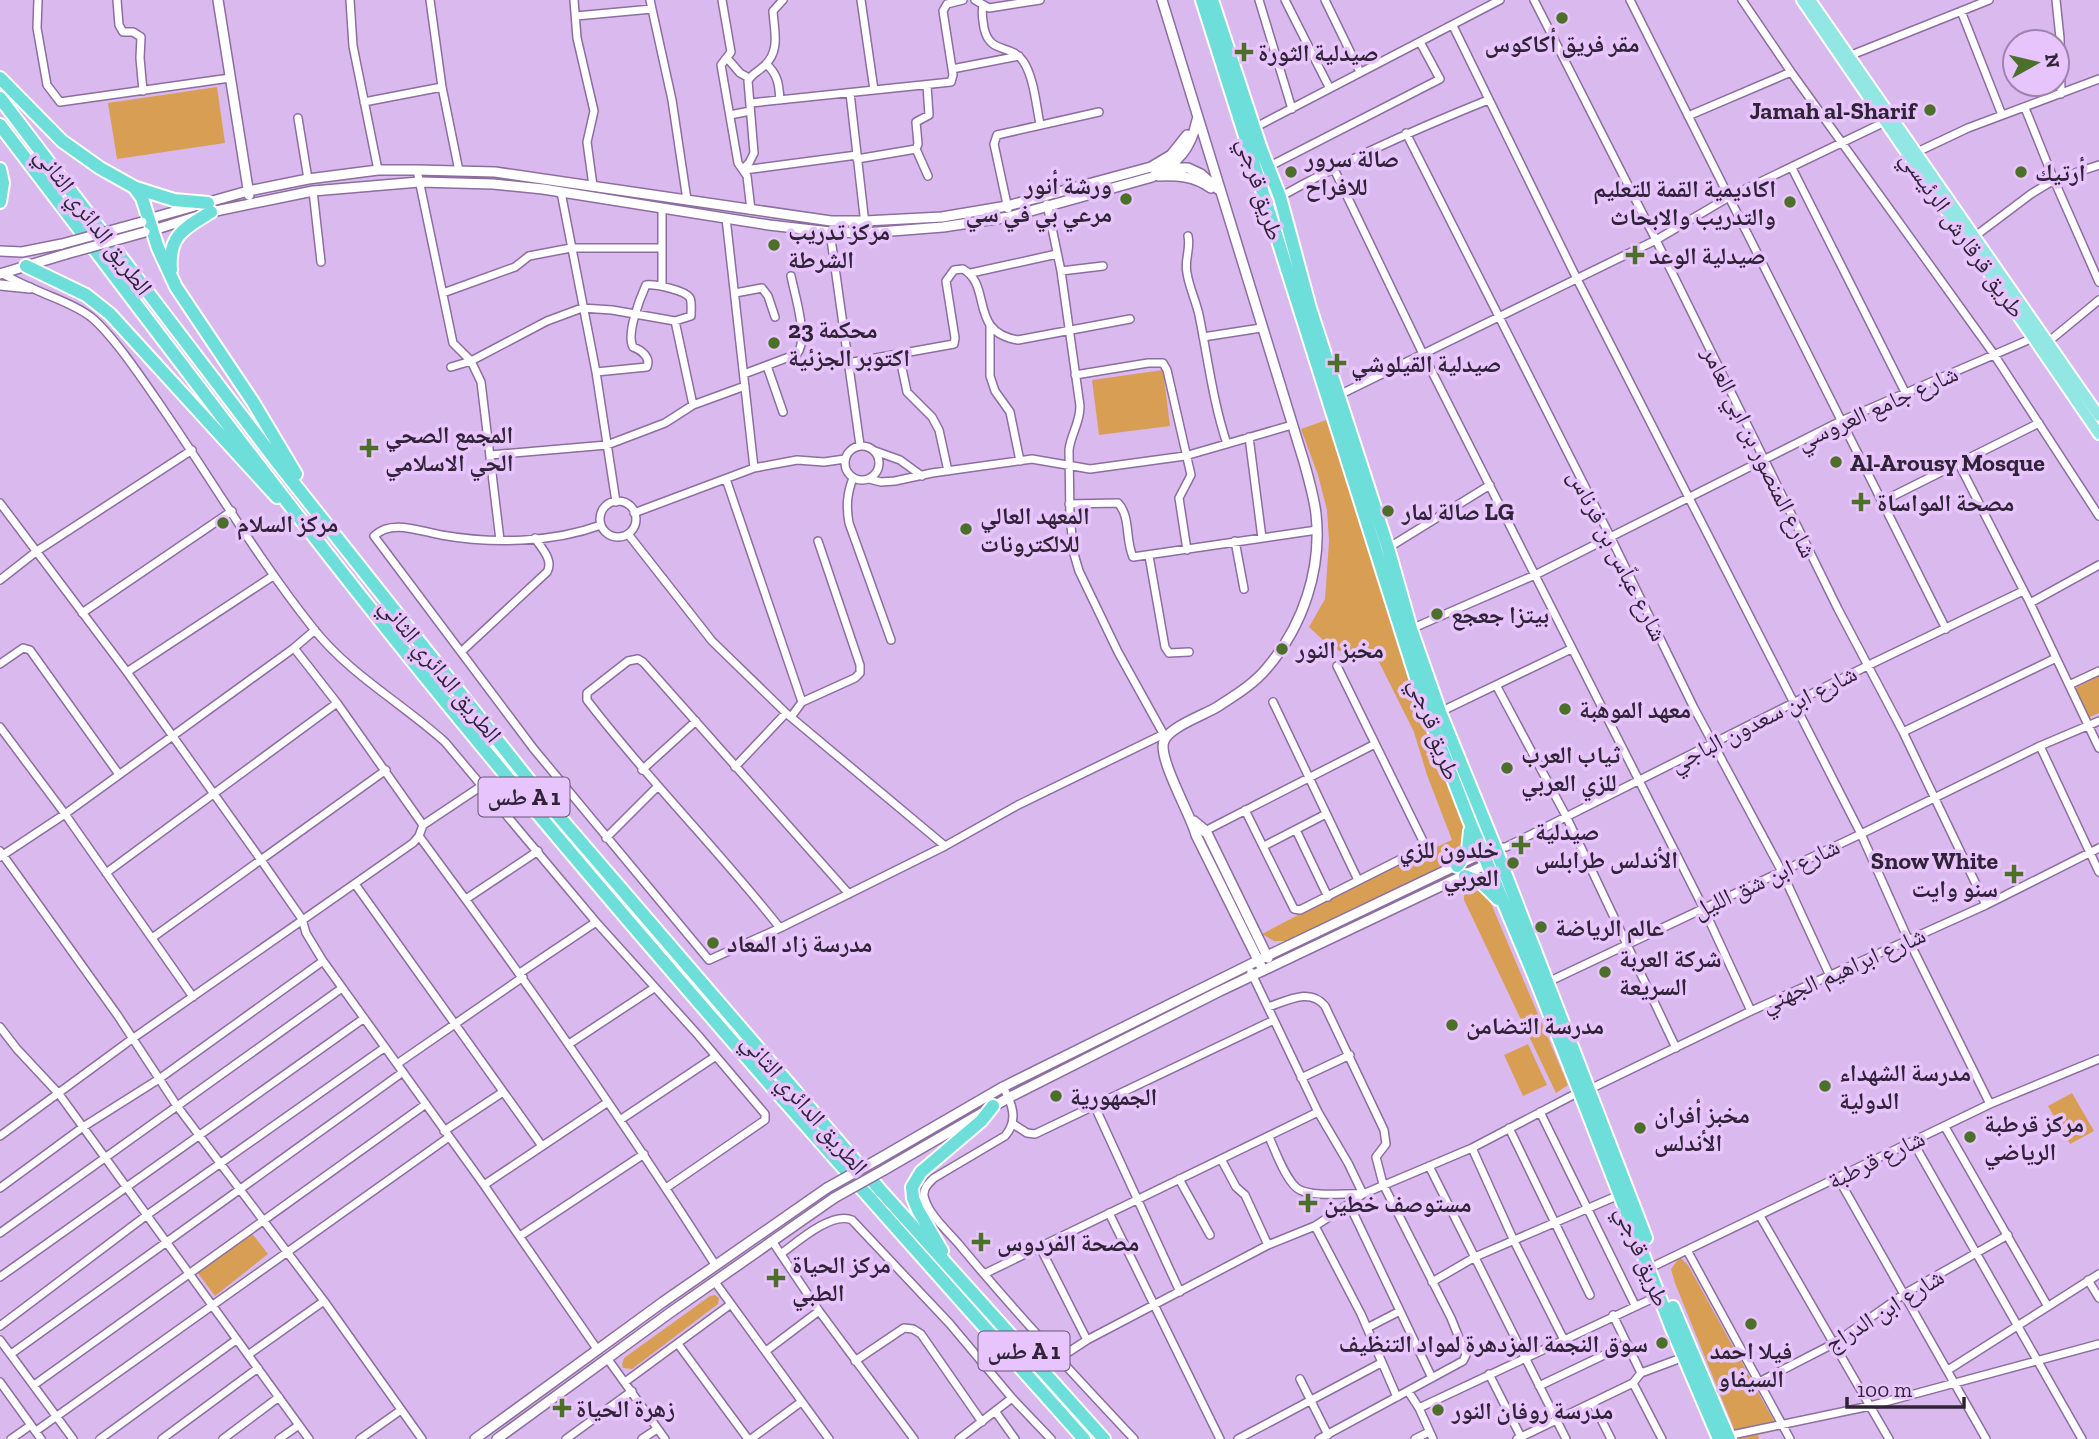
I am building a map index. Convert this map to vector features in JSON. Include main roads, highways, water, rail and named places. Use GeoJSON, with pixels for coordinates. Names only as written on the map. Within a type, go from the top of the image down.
{"type":"FeatureCollection","features":[{"type":"Feature","properties":{"kind":"highway","name":"طريق قرجي"},"geometry":{"type":"LineString","coordinates":[[1202,0],[1333,398],[1421,695],[1485,859],[1656,1265],[1721,1438]]}},
{"type":"Feature","properties":{"kind":"highway","name":"طريق قرجي"},"geometry":{"type":"LineString","coordinates":[[1213,0],[1254,128],[1280,197],[1333,398],[1388,548],[1411,629],[1440,712],[1500,851],[1548,982],[1619,1195],[1684,1357],[1721,1438]]}},
{"type":"Feature","properties":{"kind":"highway"},"geometry":{"type":"LineString","coordinates":[[0,78],[62,141],[100,168],[134,187],[174,200],[209,207],[181,231],[174,242],[171,268],[176,287]]}},
{"type":"Feature","properties":{"kind":"highway","name":"الطريق الدائري الثاني"},"geometry":{"type":"LineString","coordinates":[[0,98],[362,572],[544,799],[873,1181],[1104,1439]]}},
{"type":"Feature","properties":{"kind":"highway","name":"الطريق الدائري الثاني"},"geometry":{"type":"LineString","coordinates":[[0,125],[300,518],[458,717],[601,890],[1084,1439]]}},
{"type":"Feature","properties":{"kind":"highway"},"geometry":{"type":"LineString","coordinates":[[0,169],[3,183],[0,202]]}},
{"type":"Feature","properties":{"kind":"highway"},"geometry":{"type":"LineString","coordinates":[[134,187],[142,198],[147,226],[176,287],[253,402],[311,502]]}},
{"type":"Feature","properties":{"kind":"highway"},"geometry":{"type":"LineString","coordinates":[[24,266],[86,295],[110,314],[267,488],[300,518]]}},
{"type":"Feature","properties":{"kind":"highway"},"geometry":{"type":"LineString","coordinates":[[1469,820],[1470,843],[1461,871],[1485,885],[1508,910]]}},
{"type":"Feature","properties":{"kind":"highway"},"geometry":{"type":"LineString","coordinates":[[946,1261],[939,1243],[913,1198],[912,1187],[921,1172],[981,1121],[993,1106]]}},
{"type":"Feature","properties":{"kind":"main road","name":"طريق قرقارش الرئيسي"},"geometry":{"type":"LineString","coordinates":[[1802,0],[1974,237],[2041,337],[2099,434]]}},
{"type":"Feature","properties":{"kind":"main road","name":"طريق قرقارش الرئيسي"},"geometry":{"type":"LineString","coordinates":[[1810,0],[1849,55],[1967,244],[2096,403],[2099,416]]}},
{"type":"Feature","properties":{"kind":"place","name":"مقر فريق أكاكوس"},"geometry":{"type":"Point","coordinates":[1562,18]}},
{"type":"Feature","properties":{"kind":"place","name":"صيدلية الثورة"},"geometry":{"type":"Point","coordinates":[1244,52]}},
{"type":"Feature","properties":{"kind":"place","name":"Jamah al-Sharif"},"geometry":{"type":"Point","coordinates":[1930,110]}},
{"type":"Feature","properties":{"kind":"place","name":"صالة سرور للافراح"},"geometry":{"type":"Point","coordinates":[1291,172]}},
{"type":"Feature","properties":{"kind":"place","name":"أرتيك"},"geometry":{"type":"Point","coordinates":[2021,172]}},
{"type":"Feature","properties":{"kind":"place","name":"ورشة أنور مرعي بي في سي"},"geometry":{"type":"Point","coordinates":[1126,199]}},
{"type":"Feature","properties":{"kind":"place","name":"اكاديمية القمة للتعليم والتدريب والابحاث"},"geometry":{"type":"Point","coordinates":[1790,202]}},
{"type":"Feature","properties":{"kind":"place","name":"مركز تدريب الشرطة"},"geometry":{"type":"Point","coordinates":[774,245]}},
{"type":"Feature","properties":{"kind":"place","name":"صيدلية الوعد"},"geometry":{"type":"Point","coordinates":[1635,255]}},
{"type":"Feature","properties":{"kind":"place","name":"محكمة 23 اكتوبر الجزئية"},"geometry":{"type":"Point","coordinates":[774,343]}},
{"type":"Feature","properties":{"kind":"place","name":"صيدلية القيلوشي"},"geometry":{"type":"Point","coordinates":[1337,363]}},
{"type":"Feature","properties":{"kind":"place","name":"المجمع الصحي الحي الاسلامي"},"geometry":{"type":"Point","coordinates":[369,448]}},
{"type":"Feature","properties":{"kind":"place","name":"Al-Arousy Mosque"},"geometry":{"type":"Point","coordinates":[1836,462]}},
{"type":"Feature","properties":{"kind":"place","name":"مصحة المواساة"},"geometry":{"type":"Point","coordinates":[1861,502]}},
{"type":"Feature","properties":{"kind":"place","name":"صالة لمار LG"},"geometry":{"type":"Point","coordinates":[1388,511]}},
{"type":"Feature","properties":{"kind":"place","name":"مركز السلام"},"geometry":{"type":"Point","coordinates":[223,523]}},
{"type":"Feature","properties":{"kind":"place","name":"المعهد العالي للالكترونات"},"geometry":{"type":"Point","coordinates":[966,529]}},
{"type":"Feature","properties":{"kind":"place","name":"بيتزا جعجع"},"geometry":{"type":"Point","coordinates":[1437,614]}},
{"type":"Feature","properties":{"kind":"place","name":"مخبز النور"},"geometry":{"type":"Point","coordinates":[1282,649]}},
{"type":"Feature","properties":{"kind":"place","name":"معهد الموهبة"},"geometry":{"type":"Point","coordinates":[1565,709]}},
{"type":"Feature","properties":{"kind":"place","name":"ثياب العرب للزي العربي"},"geometry":{"type":"Point","coordinates":[1507,768]}},
{"type":"Feature","properties":{"kind":"place","name":"صيدلية الأندلس طرابلس"},"geometry":{"type":"Point","coordinates":[1521,845]}},
{"type":"Feature","properties":{"kind":"place","name":"خلدون للزي العربي"},"geometry":{"type":"Point","coordinates":[1513,863]}},
{"type":"Feature","properties":{"kind":"place","name":"Snow White سنو وايت"},"geometry":{"type":"Point","coordinates":[2014,874]}},
{"type":"Feature","properties":{"kind":"place","name":"عالم الرياضة"},"geometry":{"type":"Point","coordinates":[1541,927]}},
{"type":"Feature","properties":{"kind":"place","name":"مدرسة زاد المعاد"},"geometry":{"type":"Point","coordinates":[713,943]}},
{"type":"Feature","properties":{"kind":"place","name":"شركة العربة السريعة"},"geometry":{"type":"Point","coordinates":[1605,972]}},
{"type":"Feature","properties":{"kind":"place","name":"مدرسة التضامن"},"geometry":{"type":"Point","coordinates":[1452,1025]}},
{"type":"Feature","properties":{"kind":"place","name":"مدرسة الشهداء الدولية"},"geometry":{"type":"Point","coordinates":[1825,1086]}},
{"type":"Feature","properties":{"kind":"place","name":"الجمهورية"},"geometry":{"type":"Point","coordinates":[1056,1096]}},
{"type":"Feature","properties":{"kind":"place","name":"مخبز أفران الأندلس"},"geometry":{"type":"Point","coordinates":[1640,1128]}},
{"type":"Feature","properties":{"kind":"place","name":"مركز قرطبة الرياضي"},"geometry":{"type":"Point","coordinates":[1970,1137]}},
{"type":"Feature","properties":{"kind":"place","name":"مستوصف خطين"},"geometry":{"type":"Point","coordinates":[1308,1203]}},
{"type":"Feature","properties":{"kind":"place","name":"مصحة الفردوس"},"geometry":{"type":"Point","coordinates":[981,1242]}},
{"type":"Feature","properties":{"kind":"place","name":"مركز الحياة الطبي"},"geometry":{"type":"Point","coordinates":[776,1278]}},
{"type":"Feature","properties":{"kind":"place","name":"فيلا احمد السيفاو"},"geometry":{"type":"Point","coordinates":[1751,1324]}},
{"type":"Feature","properties":{"kind":"place","name":"سوق النجمة المزدهرة لمواد التنظيف"},"geometry":{"type":"Point","coordinates":[1662,1343]}},
{"type":"Feature","properties":{"kind":"place","name":"زهرة الحياة"},"geometry":{"type":"Point","coordinates":[562,1408]}},
{"type":"Feature","properties":{"kind":"place","name":"مدرسة روفان النور"},"geometry":{"type":"Point","coordinates":[1438,1410]}}]}
